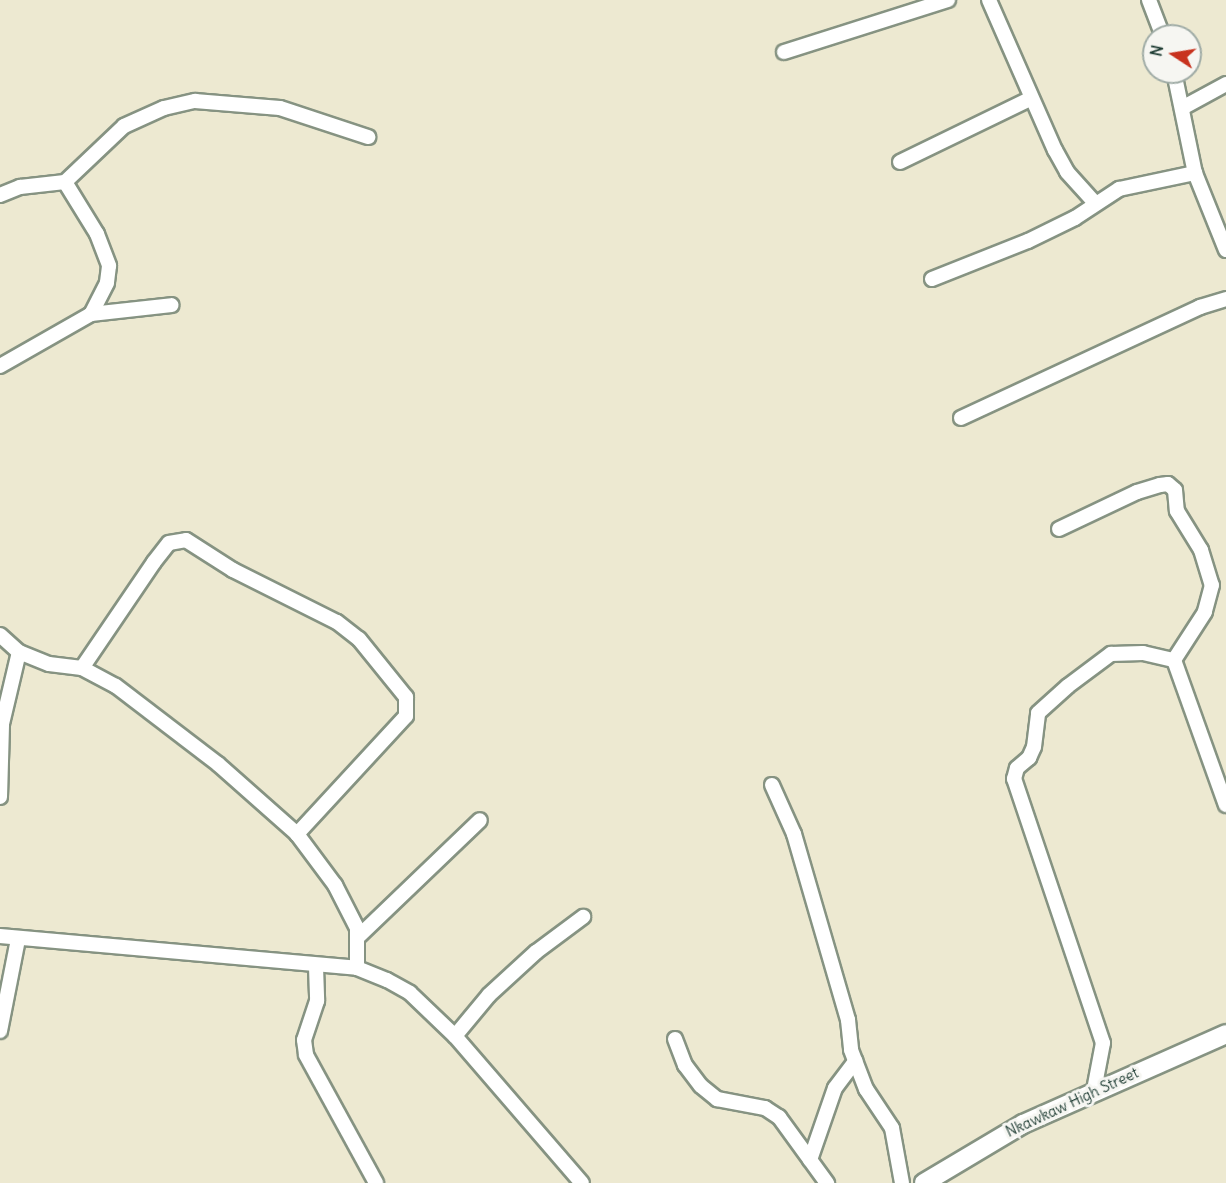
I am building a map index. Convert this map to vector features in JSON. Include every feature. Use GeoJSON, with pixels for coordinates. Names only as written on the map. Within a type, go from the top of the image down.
{"type":"FeatureCollection","features":[{"type":"Feature","properties":{"kind":"main road","name":"Nkawkaw High Street"},"geometry":{"type":"LineString","coordinates":[[924,1183],[996,1138],[1094,1090],[1226,1034]]}},
{"type":"Feature","properties":{"kind":"street"},"geometry":{"type":"LineString","coordinates":[[784,52],[948,0]]}},
{"type":"Feature","properties":{"kind":"street"},"geometry":{"type":"LineString","coordinates":[[989,0],[1030,99],[1067,172],[1095,203]]}},
{"type":"Feature","properties":{"kind":"street"},"geometry":{"type":"LineString","coordinates":[[1149,0],[1158,24]]}},
{"type":"Feature","properties":{"kind":"street"},"geometry":{"type":"LineString","coordinates":[[1177,84],[1195,173],[1226,250]]}},
{"type":"Feature","properties":{"kind":"street"},"geometry":{"type":"LineString","coordinates":[[1182,108],[1226,84]]}},
{"type":"Feature","properties":{"kind":"street"},"geometry":{"type":"LineString","coordinates":[[900,162],[1030,99]]}},
{"type":"Feature","properties":{"kind":"street"},"geometry":{"type":"LineString","coordinates":[[0,195],[20,187],[65,182],[124,126],[164,108],[195,101],[280,108],[368,137]]}},
{"type":"Feature","properties":{"kind":"street"},"geometry":{"type":"LineString","coordinates":[[932,279],[1028,241],[1119,189],[1195,173]]}},
{"type":"Feature","properties":{"kind":"street"},"geometry":{"type":"LineString","coordinates":[[65,182],[97,234],[109,266],[107,284],[91,314]]}},
{"type":"Feature","properties":{"kind":"street"},"geometry":{"type":"LineString","coordinates":[[961,418],[1200,307],[1226,299]]}},
{"type":"Feature","properties":{"kind":"street"},"geometry":{"type":"LineString","coordinates":[[0,366],[91,314],[172,305]]}},
{"type":"Feature","properties":{"kind":"street"},"geometry":{"type":"LineString","coordinates":[[1059,529],[1079,516],[1144,490],[1168,484],[1174,490],[1177,511],[1202,550],[1212,585],[1205,612],[1174,660]]}},
{"type":"Feature","properties":{"kind":"street"},"geometry":{"type":"LineString","coordinates":[[82,668],[169,543],[186,540],[233,570],[300,602],[352,634],[406,697],[406,716],[297,834]]}},
{"type":"Feature","properties":{"kind":"street"},"geometry":{"type":"LineString","coordinates":[[0,634],[19,652],[49,664],[82,668],[116,686],[218,764],[297,834],[335,885],[357,928],[357,968]]}},
{"type":"Feature","properties":{"kind":"street"},"geometry":{"type":"LineString","coordinates":[[0,787],[2,724],[19,652]]}},
{"type":"Feature","properties":{"kind":"street"},"geometry":{"type":"LineString","coordinates":[[1094,1090],[1103,1043],[1014,779],[1017,768],[1029,758],[1034,747],[1038,713],[1068,686],[1112,654],[1143,653],[1174,660]]}},
{"type":"Feature","properties":{"kind":"street"},"geometry":{"type":"LineString","coordinates":[[1174,660],[1226,805]]}},
{"type":"Feature","properties":{"kind":"street"},"geometry":{"type":"LineString","coordinates":[[772,785],[794,834],[848,1020],[855,1061],[866,1089],[892,1128],[902,1183]]}},
{"type":"Feature","properties":{"kind":"street"},"geometry":{"type":"LineString","coordinates":[[357,938],[480,820]]}},
{"type":"Feature","properties":{"kind":"street"},"geometry":{"type":"LineString","coordinates":[[455,1036],[505,980],[583,917]]}},
{"type":"Feature","properties":{"kind":"street"},"geometry":{"type":"LineString","coordinates":[[0,936],[316,967],[357,968],[410,993],[455,1036],[582,1183]]}},
{"type":"Feature","properties":{"kind":"street"},"geometry":{"type":"LineString","coordinates":[[0,1031],[18,939]]}},
{"type":"Feature","properties":{"kind":"street"},"geometry":{"type":"LineString","coordinates":[[316,967],[317,1001],[304,1040],[306,1055],[376,1183]]}},
{"type":"Feature","properties":{"kind":"street"},"geometry":{"type":"LineString","coordinates":[[675,1039],[685,1065],[701,1086],[724,1102],[772,1113],[827,1183]]}},
{"type":"Feature","properties":{"kind":"street"},"geometry":{"type":"LineString","coordinates":[[810,1160],[835,1088],[855,1061]]}}]}
